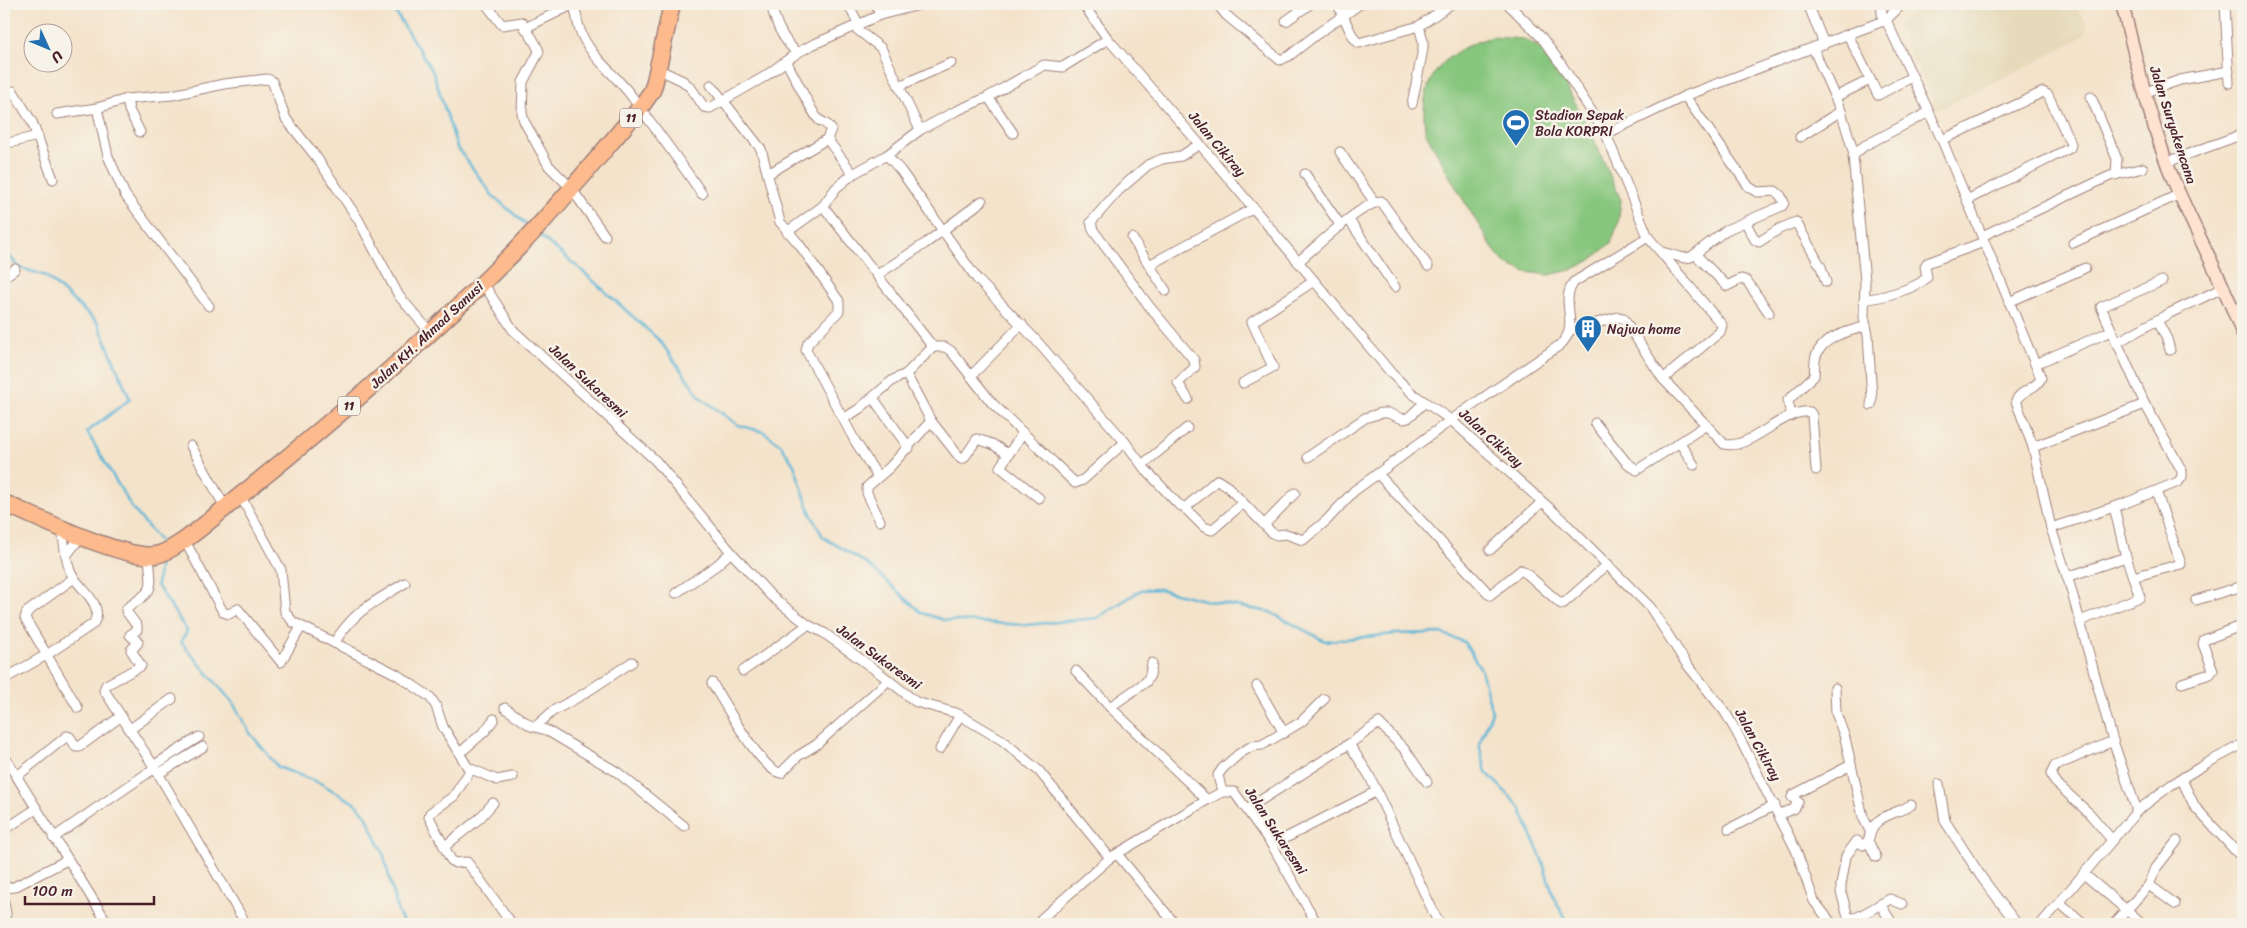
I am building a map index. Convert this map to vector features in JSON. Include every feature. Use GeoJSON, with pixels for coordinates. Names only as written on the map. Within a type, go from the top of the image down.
{"type":"FeatureCollection","features":[{"type":"Feature","properties":{"kind":"highway","name":"Jalan KH. Ahmad Sanusi"},"geometry":{"type":"LineString","coordinates":[[165,549],[225,507],[344,410],[516,251],[640,108],[652,91],[672,4]]}},
{"type":"Feature","properties":{"kind":"highway"},"geometry":{"type":"LineString","coordinates":[[4,503],[81,536],[129,553],[141,556],[165,549]]}},
{"type":"Feature","properties":{"kind":"street"},"geometry":{"type":"LineString","coordinates":[[486,4],[502,26],[520,21],[533,39],[539,52],[523,82],[522,113],[524,121],[549,166],[571,188],[605,236]]}},
{"type":"Feature","properties":{"kind":"street"},"geometry":{"type":"LineString","coordinates":[[525,28],[574,4],[581,31],[587,44],[670,147],[702,194]]}},
{"type":"Feature","properties":{"kind":"street"},"geometry":{"type":"LineString","coordinates":[[771,4],[776,26],[785,41],[797,53]]}},
{"type":"Feature","properties":{"kind":"street"},"geometry":{"type":"LineString","coordinates":[[848,4],[857,26],[881,48],[920,130]]}},
{"type":"Feature","properties":{"kind":"street"},"geometry":{"type":"LineString","coordinates":[[876,4],[880,15]]}},
{"type":"Feature","properties":{"kind":"street"},"geometry":{"type":"LineString","coordinates":[[658,69],[683,81],[707,109],[764,77],[797,53],[880,15],[923,4]]}},
{"type":"Feature","properties":{"kind":"street","name":"Jalan Cikiray"},"geometry":{"type":"LineString","coordinates":[[1083,4],[1108,39],[1200,144],[1392,374],[1424,402],[1451,420],[1542,502],[1608,564],[1650,607],[1686,663],[1725,712],[1775,805],[1796,850],[1814,901],[1832,924]]}},
{"type":"Feature","properties":{"kind":"street"},"geometry":{"type":"LineString","coordinates":[[1217,4],[1226,15],[1280,60],[1289,56],[1360,4]]}},
{"type":"Feature","properties":{"kind":"street"},"geometry":{"type":"LineString","coordinates":[[1286,21],[1310,4]]}},
{"type":"Feature","properties":{"kind":"street"},"geometry":{"type":"LineString","coordinates":[[1337,4],[1344,15],[1352,36],[1359,43],[1418,26],[1451,4]]}},
{"type":"Feature","properties":{"kind":"street"},"geometry":{"type":"LineString","coordinates":[[1508,4],[1542,38],[1606,134],[1648,237],[1722,327],[1720,332],[1663,378]]}},
{"type":"Feature","properties":{"kind":"street"},"geometry":{"type":"LineString","coordinates":[[1808,4],[1824,44]]}},
{"type":"Feature","properties":{"kind":"street"},"geometry":{"type":"LineString","coordinates":[[1881,4],[1885,21],[1942,140],[2041,378],[2040,381],[2018,396],[2016,401],[2033,447],[2051,528],[2080,621],[2113,741],[2137,811]]}},
{"type":"Feature","properties":{"kind":"street"},"geometry":{"type":"LineString","coordinates":[[1606,134],[1685,96],[1885,21],[1902,4]]}},
{"type":"Feature","properties":{"kind":"street","name":"Jalan Suryakencana"},"geometry":{"type":"LineString","coordinates":[[2122,4],[2167,162],[2180,194],[2225,288],[2243,335]]}},
{"type":"Feature","properties":{"kind":"street"},"geometry":{"type":"LineString","coordinates":[[2225,4],[2229,82]]}},
{"type":"Feature","properties":{"kind":"street"},"geometry":{"type":"LineString","coordinates":[[1412,104],[1423,49],[1423,41],[1418,26]]}},
{"type":"Feature","properties":{"kind":"street"},"geometry":{"type":"LineString","coordinates":[[1848,34],[1878,94],[1912,77]]}},
{"type":"Feature","properties":{"kind":"street"},"geometry":{"type":"LineString","coordinates":[[787,232],[823,206],[836,188],[853,174],[887,155],[920,130],[988,97],[1044,65],[1063,67],[1108,39]]}},
{"type":"Feature","properties":{"kind":"street"},"geometry":{"type":"LineString","coordinates":[[1813,48],[1841,111],[1854,154],[1852,162],[1862,242],[1864,299],[1872,398],[1870,405]]}},
{"type":"Feature","properties":{"kind":"street"},"geometry":{"type":"LineString","coordinates":[[768,174],[828,139],[831,128],[828,124],[818,119],[796,83],[786,61]]}},
{"type":"Feature","properties":{"kind":"street"},"geometry":{"type":"LineString","coordinates":[[899,86],[951,63]]}},
{"type":"Feature","properties":{"kind":"street"},"geometry":{"type":"LineString","coordinates":[[2146,92],[2180,80],[2229,71]]}},
{"type":"Feature","properties":{"kind":"street"},"geometry":{"type":"LineString","coordinates":[[57,114],[97,108],[127,99],[172,95],[233,83],[272,80],[286,119],[317,158],[358,219],[399,296],[430,332]]}},
{"type":"Feature","properties":{"kind":"street"},"geometry":{"type":"LineString","coordinates":[[1835,98],[1870,80]]}},
{"type":"Feature","properties":{"kind":"street"},"geometry":{"type":"LineString","coordinates":[[711,85],[760,150],[780,222],[787,232],[800,244],[840,304],[839,310],[808,343],[806,350],[843,419],[878,477]]}},
{"type":"Feature","properties":{"kind":"street"},"geometry":{"type":"LineString","coordinates":[[14,91],[32,122],[53,179]]}},
{"type":"Feature","properties":{"kind":"street"},"geometry":{"type":"LineString","coordinates":[[1942,140],[2043,92],[2048,95],[2072,144],[2070,148],[1967,200]]}},
{"type":"Feature","properties":{"kind":"street"},"geometry":{"type":"LineString","coordinates":[[1662,252],[1684,258],[1696,255],[1726,230],[1782,206],[1784,201],[1775,191],[1757,192],[1749,187],[1685,96]]}},
{"type":"Feature","properties":{"kind":"street"},"geometry":{"type":"LineString","coordinates":[[988,97],[1012,133]]}},
{"type":"Feature","properties":{"kind":"street"},"geometry":{"type":"LineString","coordinates":[[2091,97],[2117,159],[2116,175]]}},
{"type":"Feature","properties":{"kind":"street"},"geometry":{"type":"LineString","coordinates":[[127,99],[129,110],[140,132]]}},
{"type":"Feature","properties":{"kind":"street"},"geometry":{"type":"LineString","coordinates":[[97,108],[108,156],[125,195],[209,306]]}},
{"type":"Feature","properties":{"kind":"street"},"geometry":{"type":"LineString","coordinates":[[1800,138],[1841,111]]}},
{"type":"Feature","properties":{"kind":"street"},"geometry":{"type":"LineString","coordinates":[[1854,154],[1864,146],[1929,112]]}},
{"type":"Feature","properties":{"kind":"street"},"geometry":{"type":"LineString","coordinates":[[2167,162],[2243,134]]}},
{"type":"Feature","properties":{"kind":"street"},"geometry":{"type":"LineString","coordinates":[[4,144],[38,136]]}},
{"type":"Feature","properties":{"kind":"street"},"geometry":{"type":"LineString","coordinates":[[828,139],[853,174]]}},
{"type":"Feature","properties":{"kind":"street"},"geometry":{"type":"LineString","coordinates":[[1188,400],[1178,383],[1194,368],[1194,360],[1149,306],[1093,230],[1091,222],[1119,190],[1148,165],[1162,158],[1181,156],[1200,144]]}},
{"type":"Feature","properties":{"kind":"street"},"geometry":{"type":"LineString","coordinates":[[1340,152],[1375,202]]}},
{"type":"Feature","properties":{"kind":"street"},"geometry":{"type":"LineString","coordinates":[[887,155],[944,230],[977,279],[1022,324],[1125,442],[1142,465],[1178,504],[1185,508],[1204,527],[1212,530],[1243,503]]}},
{"type":"Feature","properties":{"kind":"street"},"geometry":{"type":"LineString","coordinates":[[1864,299],[1883,297],[1922,282],[1927,277],[1925,266],[1927,263],[1983,239],[2116,175],[2143,168]]}},
{"type":"Feature","properties":{"kind":"street"},"geometry":{"type":"LineString","coordinates":[[1304,174],[1395,287]]}},
{"type":"Feature","properties":{"kind":"street"},"geometry":{"type":"LineString","coordinates":[[2073,243],[2180,194]]}},
{"type":"Feature","properties":{"kind":"street"},"geometry":{"type":"LineString","coordinates":[[877,275],[944,230],[982,201]]}},
{"type":"Feature","properties":{"kind":"street"},"geometry":{"type":"LineString","coordinates":[[1298,262],[1345,223],[1375,202],[1381,201],[1428,266]]}},
{"type":"Feature","properties":{"kind":"street"},"geometry":{"type":"LineString","coordinates":[[823,206],[933,347]]}},
{"type":"Feature","properties":{"kind":"street"},"geometry":{"type":"LineString","coordinates":[[1151,264],[1254,208]]}},
{"type":"Feature","properties":{"kind":"street"},"geometry":{"type":"LineString","coordinates":[[1746,223],[1755,240],[1759,242],[1796,222],[1821,267],[1826,282]]}},
{"type":"Feature","properties":{"kind":"street"},"geometry":{"type":"LineString","coordinates":[[1185,508],[1218,480],[1274,534],[1286,534],[1304,540],[1326,521],[1354,491],[1451,420],[1560,345],[1569,336],[1571,330],[1568,295],[1574,282],[1648,237]]}},
{"type":"Feature","properties":{"kind":"street"},"geometry":{"type":"LineString","coordinates":[[1132,238],[1151,264],[1166,291]]}},
{"type":"Feature","properties":{"kind":"street"},"geometry":{"type":"LineString","coordinates":[[1696,255],[1725,285],[1731,286],[1741,279],[1747,281],[1769,313]]}},
{"type":"Feature","properties":{"kind":"street"},"geometry":{"type":"LineString","coordinates":[[2009,302],[2085,268]]}},
{"type":"Feature","properties":{"kind":"street"},"geometry":{"type":"LineString","coordinates":[[4,277],[15,270]]}},
{"type":"Feature","properties":{"kind":"street"},"geometry":{"type":"LineString","coordinates":[[1243,383],[1273,367],[1252,322],[1314,281]]}},
{"type":"Feature","properties":{"kind":"street"},"geometry":{"type":"LineString","coordinates":[[2051,528],[2114,507],[2178,482],[2183,474],[2145,404],[2101,307],[2162,281]]}},
{"type":"Feature","properties":{"kind":"street","name":"Jalan Sukaresmi"},"geometry":{"type":"LineString","coordinates":[[483,283],[513,330],[650,456],[771,596],[808,625],[824,634],[889,680],[916,702],[960,715],[1002,740],[1033,765],[1114,856],[1207,800],[1222,792],[1234,792],[1272,845],[1317,924]]}},
{"type":"Feature","properties":{"kind":"street"},"geometry":{"type":"LineString","coordinates":[[2116,343],[2157,320],[2225,288]]}},
{"type":"Feature","properties":{"kind":"street"},"geometry":{"type":"LineString","coordinates":[[1571,330],[1618,317],[1623,318],[1663,378],[1724,444],[1733,445],[1791,416],[1806,411],[1810,412],[1812,415],[1816,470]]}},
{"type":"Feature","properties":{"kind":"street"},"geometry":{"type":"LineString","coordinates":[[2157,320],[2170,350]]}},
{"type":"Feature","properties":{"kind":"street"},"geometry":{"type":"LineString","coordinates":[[971,376],[1022,324]]}},
{"type":"Feature","properties":{"kind":"street"},"geometry":{"type":"LineString","coordinates":[[1791,416],[1788,400],[1814,376],[1819,350],[1832,337],[1866,326]]}},
{"type":"Feature","properties":{"kind":"street"},"geometry":{"type":"LineString","coordinates":[[2035,364],[2111,331]]}},
{"type":"Feature","properties":{"kind":"street"},"geometry":{"type":"LineString","coordinates":[[843,419],[850,416],[893,380],[906,374],[933,347],[943,346],[949,349],[992,404],[1062,473],[1078,483],[1125,442]]}},
{"type":"Feature","properties":{"kind":"street"},"geometry":{"type":"LineString","coordinates":[[906,374],[931,421],[961,459],[964,458],[977,440],[992,444],[1008,454]]}},
{"type":"Feature","properties":{"kind":"street"},"geometry":{"type":"LineString","coordinates":[[873,398],[909,448]]}},
{"type":"Feature","properties":{"kind":"street"},"geometry":{"type":"LineString","coordinates":[[1308,457],[1364,418],[1388,413],[1402,419],[1408,418],[1424,402]]}},
{"type":"Feature","properties":{"kind":"street"},"geometry":{"type":"LineString","coordinates":[[2033,447],[2145,404]]}},
{"type":"Feature","properties":{"kind":"street"},"geometry":{"type":"LineString","coordinates":[[880,521],[866,489],[909,448],[931,421]]}},
{"type":"Feature","properties":{"kind":"street"},"geometry":{"type":"LineString","coordinates":[[1595,423],[1635,470],[1706,426]]}},
{"type":"Feature","properties":{"kind":"street"},"geometry":{"type":"LineString","coordinates":[[1142,465],[1187,428]]}},
{"type":"Feature","properties":{"kind":"street"},"geometry":{"type":"LineString","coordinates":[[1022,434],[1001,464],[1002,470],[1039,498]]}},
{"type":"Feature","properties":{"kind":"street"},"geometry":{"type":"LineString","coordinates":[[1680,443],[1694,465]]}},
{"type":"Feature","properties":{"kind":"street"},"geometry":{"type":"LineString","coordinates":[[191,446],[225,507]]}},
{"type":"Feature","properties":{"kind":"street"},"geometry":{"type":"LineString","coordinates":[[1378,474],[1490,595],[1520,570],[1528,574],[1560,604],[1564,603],[1608,564]]}},
{"type":"Feature","properties":{"kind":"street"},"geometry":{"type":"LineString","coordinates":[[2133,577],[2181,564],[2156,491]]}},
{"type":"Feature","properties":{"kind":"street"},"geometry":{"type":"LineString","coordinates":[[1264,525],[1295,493]]}},
{"type":"Feature","properties":{"kind":"street"},"geometry":{"type":"LineString","coordinates":[[240,495],[281,570],[286,612],[293,622],[396,674],[430,697],[436,706],[443,727],[470,768],[498,780],[513,777]]}},
{"type":"Feature","properties":{"kind":"street"},"geometry":{"type":"LineString","coordinates":[[1490,550],[1542,502]]}},
{"type":"Feature","properties":{"kind":"street"},"geometry":{"type":"LineString","coordinates":[[2080,621],[2139,599],[2140,594],[2126,557],[2114,507]]}},
{"type":"Feature","properties":{"kind":"street"},"geometry":{"type":"LineString","coordinates":[[4,679],[48,654],[93,624],[97,617],[96,607],[70,571],[62,528]]}},
{"type":"Feature","properties":{"kind":"street"},"geometry":{"type":"LineString","coordinates":[[66,556],[81,536]]}},
{"type":"Feature","properties":{"kind":"street"},"geometry":{"type":"LineString","coordinates":[[246,924],[155,769],[120,717],[104,688],[141,666],[131,650],[138,644],[130,635],[137,630],[137,626],[126,611],[127,608],[146,596],[151,589],[165,549],[223,612],[229,614],[238,609],[281,662],[301,627]]}},
{"type":"Feature","properties":{"kind":"street"},"geometry":{"type":"LineString","coordinates":[[676,594],[717,565],[731,552]]}},
{"type":"Feature","properties":{"kind":"street"},"geometry":{"type":"LineString","coordinates":[[2067,577],[2126,557]]}},
{"type":"Feature","properties":{"kind":"street"},"geometry":{"type":"LineString","coordinates":[[74,578],[27,612],[26,622],[48,654],[78,708]]}},
{"type":"Feature","properties":{"kind":"street"},"geometry":{"type":"LineString","coordinates":[[334,643],[352,618],[364,608],[405,583]]}},
{"type":"Feature","properties":{"kind":"street"},"geometry":{"type":"LineString","coordinates":[[2196,600],[2243,586]]}},
{"type":"Feature","properties":{"kind":"street"},"geometry":{"type":"LineString","coordinates":[[743,671],[808,625]]}},
{"type":"Feature","properties":{"kind":"street"},"geometry":{"type":"LineString","coordinates":[[2182,683],[2210,674],[2213,670],[2203,644],[2204,640],[2243,625]]}},
{"type":"Feature","properties":{"kind":"street"},"geometry":{"type":"LineString","coordinates":[[536,726],[553,711],[582,695],[632,662]]}},
{"type":"Feature","properties":{"kind":"street"},"geometry":{"type":"LineString","coordinates":[[1110,707],[1146,682],[1150,675],[1152,663]]}},
{"type":"Feature","properties":{"kind":"street"},"geometry":{"type":"LineString","coordinates":[[1076,671],[1110,707],[1207,800]]}},
{"type":"Feature","properties":{"kind":"street"},"geometry":{"type":"LineString","coordinates":[[712,683],[737,726],[767,765],[773,771],[781,772],[889,680]]}},
{"type":"Feature","properties":{"kind":"street"},"geometry":{"type":"LineString","coordinates":[[1257,686],[1284,733]]}},
{"type":"Feature","properties":{"kind":"street"},"geometry":{"type":"LineString","coordinates":[[1835,688],[1836,713],[1851,765],[1862,816],[1870,831]]}},
{"type":"Feature","properties":{"kind":"street"},"geometry":{"type":"LineString","coordinates":[[1222,792],[1218,778],[1223,768],[1250,747],[1259,747],[1301,722],[1324,699]]}},
{"type":"Feature","properties":{"kind":"street"},"geometry":{"type":"LineString","coordinates":[[129,730],[172,700]]}},
{"type":"Feature","properties":{"kind":"street"},"geometry":{"type":"LineString","coordinates":[[505,708],[525,723],[546,730],[617,772],[684,826]]}},
{"type":"Feature","properties":{"kind":"street"},"geometry":{"type":"LineString","coordinates":[[940,749],[960,715]]}},
{"type":"Feature","properties":{"kind":"street"},"geometry":{"type":"LineString","coordinates":[[16,777],[67,736],[70,737],[76,747],[79,747],[120,717]]}},
{"type":"Feature","properties":{"kind":"street"},"geometry":{"type":"LineString","coordinates":[[460,753],[485,731],[494,719]]}},
{"type":"Feature","properties":{"kind":"street"},"geometry":{"type":"LineString","coordinates":[[1247,810],[1380,723],[1406,751],[1427,782]]}},
{"type":"Feature","properties":{"kind":"street"},"geometry":{"type":"LineString","coordinates":[[53,838],[199,737]]}},
{"type":"Feature","properties":{"kind":"street"},"geometry":{"type":"LineString","coordinates":[[2112,840],[2090,814],[2055,782],[2051,774],[2055,766],[2113,741]]}},
{"type":"Feature","properties":{"kind":"street"},"geometry":{"type":"LineString","coordinates":[[1350,744],[1377,791],[1439,924]]}},
{"type":"Feature","properties":{"kind":"street"},"geometry":{"type":"LineString","coordinates":[[2041,924],[2085,875],[2137,811],[2181,778],[2243,744]]}},
{"type":"Feature","properties":{"kind":"street"},"geometry":{"type":"LineString","coordinates":[[155,769],[203,747]]}},
{"type":"Feature","properties":{"kind":"street"},"geometry":{"type":"LineString","coordinates":[[4,756],[108,924]]}},
{"type":"Feature","properties":{"kind":"street"},"geometry":{"type":"LineString","coordinates":[[1779,814],[1792,811],[1797,806],[1793,795],[1851,765]]}},
{"type":"Feature","properties":{"kind":"street"},"geometry":{"type":"LineString","coordinates":[[470,768],[470,775],[454,796],[429,815],[453,862],[465,861],[468,863],[512,924]]}},
{"type":"Feature","properties":{"kind":"street"},"geometry":{"type":"LineString","coordinates":[[2181,778],[2196,807],[2243,859]]}},
{"type":"Feature","properties":{"kind":"street"},"geometry":{"type":"LineString","coordinates":[[1939,784],[1945,821],[1982,878],[2017,924]]}},
{"type":"Feature","properties":{"kind":"street"},"geometry":{"type":"LineString","coordinates":[[1272,845],[1377,791]]}},
{"type":"Feature","properties":{"kind":"street"},"geometry":{"type":"LineString","coordinates":[[445,846],[480,818],[493,803]]}},
{"type":"Feature","properties":{"kind":"street"},"geometry":{"type":"LineString","coordinates":[[1729,829],[1775,805]]}},
{"type":"Feature","properties":{"kind":"street"},"geometry":{"type":"LineString","coordinates":[[1902,904],[1892,899],[1850,921],[1841,892],[1842,879],[1848,850],[1863,842],[1879,820],[1896,814],[1911,805]]}},
{"type":"Feature","properties":{"kind":"street"},"geometry":{"type":"LineString","coordinates":[[4,830],[36,809]]}},
{"type":"Feature","properties":{"kind":"street"},"geometry":{"type":"LineString","coordinates":[[2114,924],[2149,885],[2156,868],[2177,841]]}},
{"type":"Feature","properties":{"kind":"street"},"geometry":{"type":"LineString","coordinates":[[1863,842],[1876,857]]}},
{"type":"Feature","properties":{"kind":"street"},"geometry":{"type":"LineString","coordinates":[[1040,924],[1041,919],[1114,856],[1175,924]]}},
{"type":"Feature","properties":{"kind":"street"},"geometry":{"type":"LineString","coordinates":[[6,888],[67,860]]}},
{"type":"Feature","properties":{"kind":"street"},"geometry":{"type":"LineString","coordinates":[[2085,875],[2143,924]]}},
{"type":"Feature","properties":{"kind":"street"},"geometry":{"type":"LineString","coordinates":[[2149,885],[2175,904]]}},
{"type":"Feature","properties":{"kind":"street"},"geometry":{"type":"LineString","coordinates":[[4,902],[6,914],[4,917]]}},
{"type":"Feature","properties":{"kind":"street"},"geometry":{"type":"LineString","coordinates":[[2060,903],[2084,924]]}},
{"type":"Feature","properties":{"kind":"street"},"geometry":{"type":"LineString","coordinates":[[1880,904],[1889,918],[1888,924]]}},
{"type":"Feature","properties":{"kind":"shaded area"},"geometry":{"type":"Polygon","coordinates":[[[2074,4],[2087,23],[2085,35],[2033,64],[1937,110],[1897,24],[1911,15],[1907,5],[2074,4]]]}},
{"type":"Feature","properties":{"kind":"green space","name":"Stadion Sepak Bola KORPRI"},"geometry":{"type":"Polygon","coordinates":[[[1492,37],[1524,39],[1541,48],[1553,60],[1592,135],[1621,200],[1618,224],[1611,243],[1591,260],[1571,270],[1549,275],[1526,272],[1506,264],[1493,249],[1428,137],[1425,128],[1424,110],[1426,94],[1431,80],[1439,68],[1461,49],[1492,37]]]}},
{"type":"Feature","properties":{"kind":"waterway"},"geometry":{"type":"LineString","coordinates":[[387,4],[396,13],[433,72],[457,147],[493,196],[529,227]]}},
{"type":"Feature","properties":{"kind":"waterway"},"geometry":{"type":"LineString","coordinates":[[4,235],[9,255],[18,267],[46,276],[98,323],[130,399],[87,432],[132,508],[164,546]]}},
{"type":"Feature","properties":{"kind":"waterway"},"geometry":{"type":"LineString","coordinates":[[539,235],[579,268],[660,341],[701,398],[738,425],[764,432],[781,445],[794,465],[810,512],[823,537],[867,564],[922,613],[944,620],[1026,625],[1097,618],[1141,590],[1159,589],[1208,601],[1270,612],[1325,641],[1395,634],[1441,633],[1464,642],[1481,669],[1492,712],[1479,744],[1486,772],[1520,807],[1542,860],[1554,898],[1568,924]]}},
{"type":"Feature","properties":{"kind":"waterway"},"geometry":{"type":"LineString","coordinates":[[160,560],[157,585],[187,631],[181,642],[233,703],[250,733],[278,767],[320,783],[356,804],[366,815],[383,853],[398,912],[404,924]]}},
{"type":"Feature","properties":{"kind":"place","name":"Stadion Sepak Bola KORPRI"},"geometry":{"type":"Point","coordinates":[1516,147]}},
{"type":"Feature","properties":{"kind":"place","name":"Najwa home"},"geometry":{"type":"Point","coordinates":[1588,353]}}]}
